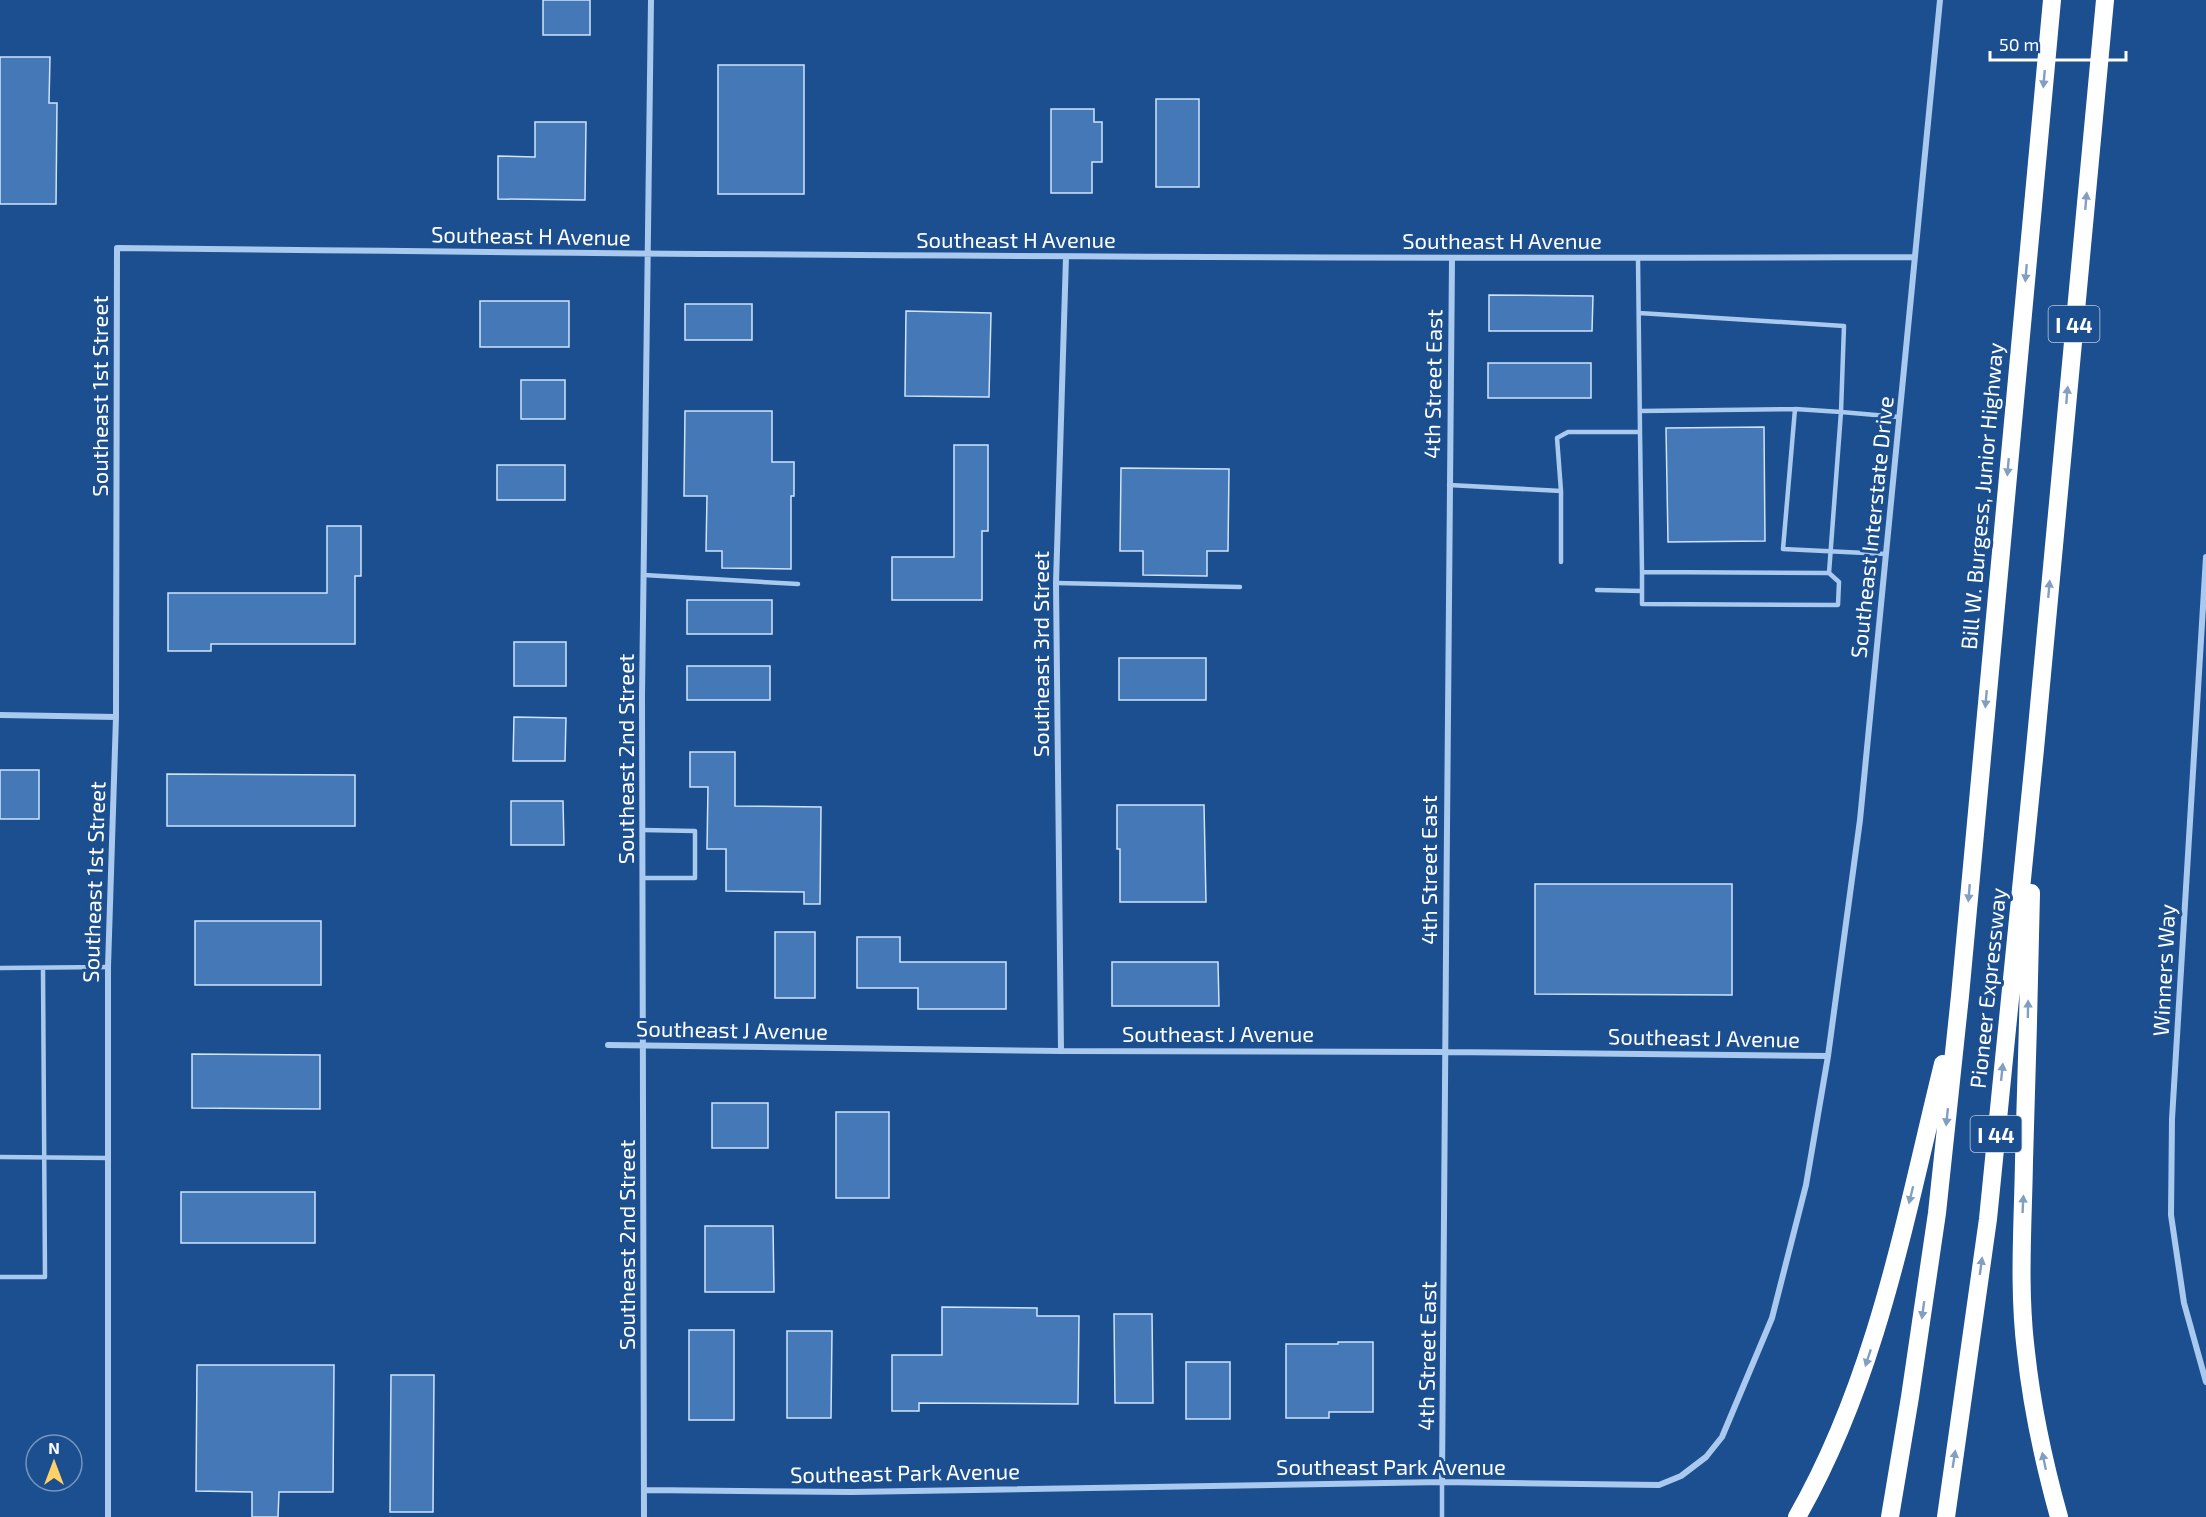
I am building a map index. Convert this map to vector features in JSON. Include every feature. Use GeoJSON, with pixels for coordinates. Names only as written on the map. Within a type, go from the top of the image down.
{"type":"FeatureCollection","features":[{"type":"Feature","properties":{"kind":"highway","name":"Bill W. Burgess, Junior Highway"},"geometry":{"type":"LineString","coordinates":[[1960,996],[2052,0]]}},
{"type":"Feature","properties":{"kind":"highway","name":"I 44"},"geometry":{"type":"LineString","coordinates":[[2035,749],[2105,0]]}},
{"type":"Feature","properties":{"kind":"highway"},"geometry":{"type":"LineString","coordinates":[[2035,749],[2021,1294],[2033,1402],[2045,1467],[2059,1517]]}},
{"type":"Feature","properties":{"kind":"highway","name":"Pioneer Expressway"},"geometry":{"type":"LineString","coordinates":[[1946,1517],[1988,1219],[2035,749]]}},
{"type":"Feature","properties":{"kind":"highway"},"geometry":{"type":"LineString","coordinates":[[1797,1517],[1814,1488],[1841,1430],[1866,1366],[1886,1302],[1960,996]]}},
{"type":"Feature","properties":{"kind":"highway","name":"Pioneer Expressway"},"geometry":{"type":"LineString","coordinates":[[1890,1517],[1937,1213],[1960,996]]}},
{"type":"Feature","properties":{"kind":"street","name":"Southeast 2nd Street"},"geometry":{"type":"LineString","coordinates":[[644,1517],[644,575],[651,0]]}},
{"type":"Feature","properties":{"kind":"street","name":"Southeast Interstate Drive"},"geometry":{"type":"LineString","coordinates":[[1828,1056],[1860,820],[1940,0]]}},
{"type":"Feature","properties":{"kind":"street","name":"Southeast H Avenue"},"geometry":{"type":"LineString","coordinates":[[117,248],[1452,259],[1915,257]]}},
{"type":"Feature","properties":{"kind":"street","name":"Southeast 1st Street"},"geometry":{"type":"LineString","coordinates":[[108,1517],[108,967],[116,717],[117,248]]}},
{"type":"Feature","properties":{"kind":"street","name":"Southeast 3rd Street"},"geometry":{"type":"LineString","coordinates":[[1061,1051],[1056,583],[1066,257]]}},
{"type":"Feature","properties":{"kind":"street","name":"4th Street East"},"geometry":{"type":"LineString","coordinates":[[1442,1482],[1448,485],[1452,259]]}},
{"type":"Feature","properties":{"kind":"street","name":"Winners Way"},"geometry":{"type":"LineString","coordinates":[[2206,557],[2172,1119],[2171,1215],[2184,1303],[2206,1382]]}},
{"type":"Feature","properties":{"kind":"street"},"geometry":{"type":"LineString","coordinates":[[0,715],[116,717]]}},
{"type":"Feature","properties":{"kind":"street","name":"Southeast J Avenue"},"geometry":{"type":"LineString","coordinates":[[608,1046],[1828,1056]]}},
{"type":"Feature","properties":{"kind":"street","name":"Southeast Park Avenue"},"geometry":{"type":"LineString","coordinates":[[645,1490],[852,1492],[1442,1482],[1659,1485],[1681,1476],[1706,1457],[1722,1437],[1772,1318],[1806,1185],[1828,1056]]}},
{"type":"Feature","properties":{"kind":"lane"},"geometry":{"type":"LineString","coordinates":[[1638,258],[1642,604],[1838,605],[1839,582],[1829,573],[1642,572]]}},
{"type":"Feature","properties":{"kind":"lane"},"geometry":{"type":"LineString","coordinates":[[1639,313],[1844,326],[1841,412],[1829,573]]}},
{"type":"Feature","properties":{"kind":"lane"},"geometry":{"type":"LineString","coordinates":[[1641,411],[1795,409],[1899,417]]}},
{"type":"Feature","properties":{"kind":"lane"},"geometry":{"type":"LineString","coordinates":[[1795,409],[1783,549],[1886,554]]}},
{"type":"Feature","properties":{"kind":"lane"},"geometry":{"type":"LineString","coordinates":[[1561,562],[1561,491],[1557,438],[1568,432],[1640,432]]}},
{"type":"Feature","properties":{"kind":"lane"},"geometry":{"type":"LineString","coordinates":[[1448,485],[1561,491]]}},
{"type":"Feature","properties":{"kind":"lane"},"geometry":{"type":"LineString","coordinates":[[644,575],[798,584]]}},
{"type":"Feature","properties":{"kind":"lane"},"geometry":{"type":"LineString","coordinates":[[1056,583],[1240,587]]}},
{"type":"Feature","properties":{"kind":"lane"},"geometry":{"type":"LineString","coordinates":[[1598,590],[1642,591]]}},
{"type":"Feature","properties":{"kind":"lane"},"geometry":{"type":"LineString","coordinates":[[643,830],[695,831],[695,878],[643,878]]}},
{"type":"Feature","properties":{"kind":"lane"},"geometry":{"type":"LineString","coordinates":[[0,968],[108,967]]}},
{"type":"Feature","properties":{"kind":"lane"},"geometry":{"type":"LineString","coordinates":[[0,1276],[45,1277],[43,968]]}},
{"type":"Feature","properties":{"kind":"lane"},"geometry":{"type":"LineString","coordinates":[[0,1157],[107,1158]]}},
{"type":"Feature","properties":{"kind":"lane"},"geometry":{"type":"LineString","coordinates":[[1442,1482],[1442,1517]]}},
{"type":"Feature","properties":{"kind":"building"},"geometry":{"type":"Polygon","coordinates":[[[543,0],[590,0],[590,35],[543,35],[543,0]]]}},
{"type":"Feature","properties":{"kind":"building"},"geometry":{"type":"Polygon","coordinates":[[[0,57],[50,57],[49,103],[57,103],[56,204],[0,204],[0,57]]]}},
{"type":"Feature","properties":{"kind":"building"},"geometry":{"type":"Polygon","coordinates":[[[718,65],[804,65],[804,194],[718,194],[718,65]]]}},
{"type":"Feature","properties":{"kind":"building"},"geometry":{"type":"Polygon","coordinates":[[[1156,99],[1199,99],[1199,187],[1156,187],[1156,99]]]}},
{"type":"Feature","properties":{"kind":"building"},"geometry":{"type":"Polygon","coordinates":[[[1051,109],[1094,109],[1094,122],[1102,122],[1102,162],[1092,162],[1092,193],[1051,193],[1051,109]]]}},
{"type":"Feature","properties":{"kind":"building"},"geometry":{"type":"Polygon","coordinates":[[[535,122],[586,122],[585,200],[498,199],[498,156],[535,157],[535,122]]]}},
{"type":"Feature","properties":{"kind":"building"},"geometry":{"type":"Polygon","coordinates":[[[1489,295],[1593,296],[1592,331],[1489,331],[1489,295]]]}},
{"type":"Feature","properties":{"kind":"building"},"geometry":{"type":"Polygon","coordinates":[[[480,301],[569,301],[569,347],[480,347],[480,301]]]}},
{"type":"Feature","properties":{"kind":"building"},"geometry":{"type":"Polygon","coordinates":[[[685,304],[752,304],[752,340],[685,340],[685,304]]]}},
{"type":"Feature","properties":{"kind":"building"},"geometry":{"type":"Polygon","coordinates":[[[906,311],[991,313],[989,397],[905,396],[906,311]]]}},
{"type":"Feature","properties":{"kind":"building"},"geometry":{"type":"Polygon","coordinates":[[[1488,363],[1591,363],[1591,398],[1488,398],[1488,363]]]}},
{"type":"Feature","properties":{"kind":"building"},"geometry":{"type":"Polygon","coordinates":[[[521,380],[565,380],[565,419],[521,419],[521,380]]]}},
{"type":"Feature","properties":{"kind":"building"},"geometry":{"type":"Polygon","coordinates":[[[685,411],[772,411],[772,462],[794,462],[794,496],[791,496],[791,569],[722,568],[722,551],[706,551],[707,496],[684,496],[685,411]]]}},
{"type":"Feature","properties":{"kind":"building"},"geometry":{"type":"Polygon","coordinates":[[[1764,427],[1765,541],[1668,542],[1666,428],[1764,427]]]}},
{"type":"Feature","properties":{"kind":"building"},"geometry":{"type":"Polygon","coordinates":[[[954,445],[988,445],[988,531],[982,531],[982,600],[892,600],[892,557],[954,557],[954,445]]]}},
{"type":"Feature","properties":{"kind":"building"},"geometry":{"type":"Polygon","coordinates":[[[497,465],[565,465],[565,500],[497,500],[497,465]]]}},
{"type":"Feature","properties":{"kind":"building"},"geometry":{"type":"Polygon","coordinates":[[[1121,468],[1229,469],[1228,551],[1207,551],[1207,576],[1143,575],[1143,551],[1120,551],[1121,468]]]}},
{"type":"Feature","properties":{"kind":"building"},"geometry":{"type":"Polygon","coordinates":[[[327,526],[361,526],[361,576],[355,576],[355,644],[211,644],[211,651],[168,651],[168,593],[327,593],[327,526]]]}},
{"type":"Feature","properties":{"kind":"building"},"geometry":{"type":"Polygon","coordinates":[[[687,600],[772,600],[772,634],[687,634],[687,600]]]}},
{"type":"Feature","properties":{"kind":"building"},"geometry":{"type":"Polygon","coordinates":[[[514,642],[566,642],[566,686],[514,686],[514,642]]]}},
{"type":"Feature","properties":{"kind":"building"},"geometry":{"type":"Polygon","coordinates":[[[1119,658],[1206,658],[1206,700],[1119,700],[1119,658]]]}},
{"type":"Feature","properties":{"kind":"building"},"geometry":{"type":"Polygon","coordinates":[[[687,666],[770,666],[770,700],[687,700],[687,666]]]}},
{"type":"Feature","properties":{"kind":"building"},"geometry":{"type":"Polygon","coordinates":[[[514,717],[566,718],[565,761],[513,761],[514,717]]]}},
{"type":"Feature","properties":{"kind":"building"},"geometry":{"type":"Polygon","coordinates":[[[690,752],[735,752],[735,806],[821,807],[820,904],[804,904],[804,892],[726,891],[726,849],[707,849],[708,787],[690,787],[690,752]]]}},
{"type":"Feature","properties":{"kind":"building"},"geometry":{"type":"Polygon","coordinates":[[[0,770],[39,770],[39,819],[0,819],[0,770]]]}},
{"type":"Feature","properties":{"kind":"building"},"geometry":{"type":"Polygon","coordinates":[[[167,774],[355,775],[355,826],[167,826],[167,774]]]}},
{"type":"Feature","properties":{"kind":"building"},"geometry":{"type":"Polygon","coordinates":[[[511,801],[563,801],[564,845],[511,845],[511,801]]]}},
{"type":"Feature","properties":{"kind":"building"},"geometry":{"type":"Polygon","coordinates":[[[1117,805],[1204,805],[1206,902],[1120,902],[1117,805]]]}},
{"type":"Feature","properties":{"kind":"building"},"geometry":{"type":"Polygon","coordinates":[[[1535,884],[1732,884],[1732,995],[1535,994],[1535,884]]]}},
{"type":"Feature","properties":{"kind":"building"},"geometry":{"type":"Polygon","coordinates":[[[195,921],[321,921],[321,985],[195,985],[195,921]]]}},
{"type":"Feature","properties":{"kind":"building"},"geometry":{"type":"Polygon","coordinates":[[[775,932],[815,932],[815,998],[775,998],[775,932]]]}},
{"type":"Feature","properties":{"kind":"building"},"geometry":{"type":"Polygon","coordinates":[[[857,937],[900,937],[900,962],[1006,962],[1006,1009],[918,1009],[918,988],[857,988],[857,937]]]}},
{"type":"Feature","properties":{"kind":"building"},"geometry":{"type":"Polygon","coordinates":[[[1112,962],[1218,962],[1219,1006],[1112,1006],[1112,962]]]}},
{"type":"Feature","properties":{"kind":"building"},"geometry":{"type":"Polygon","coordinates":[[[192,1054],[320,1055],[320,1109],[192,1108],[192,1054]]]}},
{"type":"Feature","properties":{"kind":"building"},"geometry":{"type":"Polygon","coordinates":[[[712,1103],[768,1103],[768,1148],[712,1148],[712,1103]]]}},
{"type":"Feature","properties":{"kind":"building"},"geometry":{"type":"Polygon","coordinates":[[[836,1112],[889,1112],[889,1198],[836,1198],[836,1112]]]}},
{"type":"Feature","properties":{"kind":"building"},"geometry":{"type":"Polygon","coordinates":[[[181,1192],[315,1192],[315,1243],[181,1243],[181,1192]]]}},
{"type":"Feature","properties":{"kind":"building"},"geometry":{"type":"Polygon","coordinates":[[[705,1226],[773,1226],[774,1292],[705,1292],[705,1226]]]}},
{"type":"Feature","properties":{"kind":"building"},"geometry":{"type":"Polygon","coordinates":[[[942,1307],[1037,1308],[1037,1316],[1079,1316],[1078,1404],[919,1403],[919,1411],[892,1411],[892,1355],[942,1355],[942,1307]]]}},
{"type":"Feature","properties":{"kind":"building"},"geometry":{"type":"Polygon","coordinates":[[[1114,1314],[1152,1314],[1153,1403],[1115,1403],[1114,1314]]]}},
{"type":"Feature","properties":{"kind":"building"},"geometry":{"type":"Polygon","coordinates":[[[689,1330],[734,1330],[734,1420],[689,1420],[689,1330]]]}},
{"type":"Feature","properties":{"kind":"building"},"geometry":{"type":"Polygon","coordinates":[[[787,1331],[832,1331],[831,1418],[787,1418],[787,1331]]]}},
{"type":"Feature","properties":{"kind":"building"},"geometry":{"type":"Polygon","coordinates":[[[1338,1342],[1373,1342],[1373,1412],[1329,1412],[1329,1418],[1286,1418],[1286,1344],[1338,1344],[1338,1342]]]}},
{"type":"Feature","properties":{"kind":"building"},"geometry":{"type":"Polygon","coordinates":[[[1186,1362],[1230,1362],[1230,1419],[1186,1419],[1186,1362]]]}},
{"type":"Feature","properties":{"kind":"building"},"geometry":{"type":"Polygon","coordinates":[[[197,1365],[334,1365],[333,1492],[279,1492],[278,1517],[252,1517],[252,1492],[196,1491],[197,1365]]]}},
{"type":"Feature","properties":{"kind":"building"},"geometry":{"type":"Polygon","coordinates":[[[391,1375],[434,1375],[433,1512],[390,1512],[391,1375]]]}}]}
